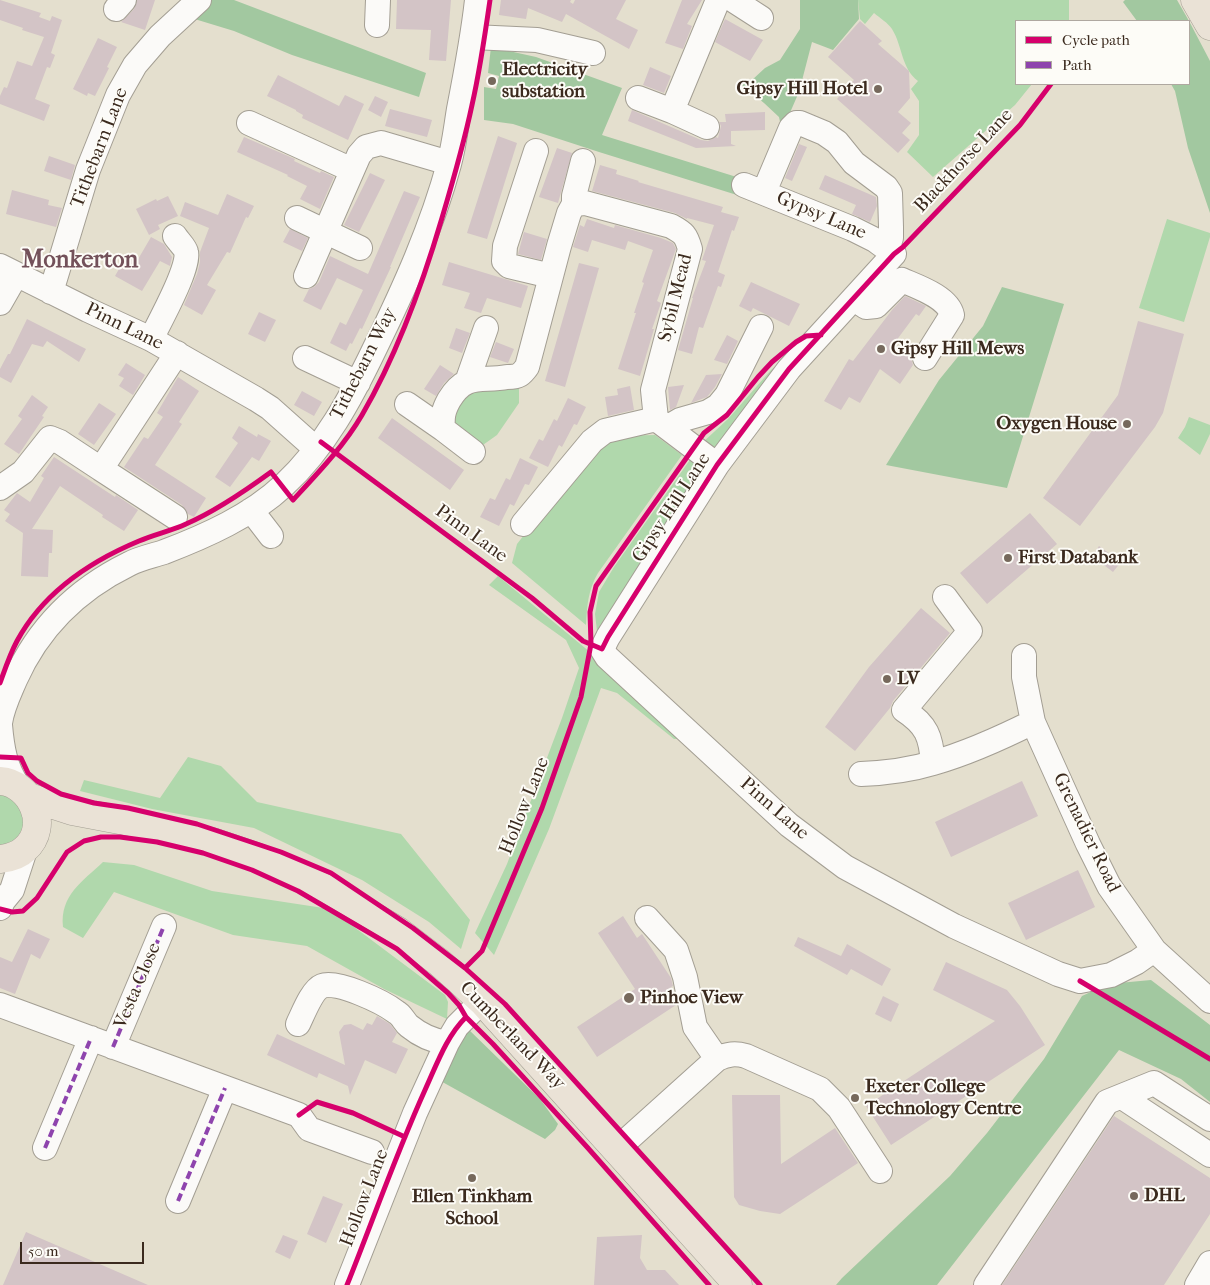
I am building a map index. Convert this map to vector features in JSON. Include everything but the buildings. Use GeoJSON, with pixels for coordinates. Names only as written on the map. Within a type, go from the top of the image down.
{"type":"FeatureCollection","features":[{"type":"Feature","properties":{"kind":"main road"},"geometry":{"type":"LineString","coordinates":[[1195,0],[1210,26]]}},
{"type":"Feature","properties":{"kind":"main road"},"geometry":{"type":"LineString","coordinates":[[16,788],[34,806],[36,817],[20,846]]}},
{"type":"Feature","properties":{"kind":"main road","name":"Cumberland Way"},"geometry":{"type":"LineString","coordinates":[[16,788],[90,816],[130,822],[213,842],[257,857],[327,889],[406,936],[482,1000],[738,1285]]}},
{"type":"Feature","properties":{"kind":"main road","name":"Cumberland Way"},"geometry":{"type":"LineString","coordinates":[[20,846],[90,816]]}},
{"type":"Feature","properties":{"kind":"street","name":"Tithebarn Lane"},"geometry":{"type":"LineString","coordinates":[[51,292],[88,170],[118,95],[135,65],[160,36],[199,0]]}},
{"type":"Feature","properties":{"kind":"street"},"geometry":{"type":"LineString","coordinates":[[377,25],[378,0]]}},
{"type":"Feature","properties":{"kind":"street","name":"Tithebarn Way"},"geometry":{"type":"LineString","coordinates":[[16,788],[4,758],[0,724],[8,695],[26,657],[54,618],[75,599],[106,576],[131,563],[164,552],[212,532],[250,510],[283,487],[316,449],[339,418],[358,383],[432,217],[449,163],[473,37],[477,0]]}},
{"type":"Feature","properties":{"kind":"street"},"geometry":{"type":"LineString","coordinates":[[672,111],[718,0]]}},
{"type":"Feature","properties":{"kind":"street"},"geometry":{"type":"LineString","coordinates":[[733,0],[761,18]]}},
{"type":"Feature","properties":{"kind":"street"},"geometry":{"type":"LineString","coordinates":[[473,37],[537,40],[593,53]]}},
{"type":"Feature","properties":{"kind":"street"},"geometry":{"type":"LineString","coordinates":[[638,98],[707,127]]}},
{"type":"Feature","properties":{"kind":"street"},"geometry":{"type":"LineString","coordinates":[[249,123],[352,170]]}},
{"type":"Feature","properties":{"kind":"street","name":"Gypsy Lane"},"geometry":{"type":"LineString","coordinates":[[796,123],[824,133],[837,142],[854,163],[886,187],[890,193],[890,251],[852,229],[754,188],[796,123]]}},
{"type":"Feature","properties":{"kind":"street"},"geometry":{"type":"LineString","coordinates":[[306,276],[358,155],[366,147],[381,143],[449,163]]}},
{"type":"Feature","properties":{"kind":"street"},"geometry":{"type":"LineString","coordinates":[[536,151],[505,246],[504,261],[509,266],[551,276]]}},
{"type":"Feature","properties":{"kind":"street"},"geometry":{"type":"LineString","coordinates":[[443,429],[443,411],[460,386],[474,379],[520,375],[527,367],[566,223],[574,204],[574,196],[583,161]]}},
{"type":"Feature","properties":{"kind":"street","name":"Sybil Mead"},"geometry":{"type":"LineString","coordinates":[[574,204],[585,203],[671,226],[687,237],[690,250],[653,390],[662,423]]}},
{"type":"Feature","properties":{"kind":"street"},"geometry":{"type":"LineString","coordinates":[[297,218],[360,248]]}},
{"type":"Feature","properties":{"kind":"street"},"geometry":{"type":"LineString","coordinates":[[151,338],[187,262],[186,252],[175,236]]}},
{"type":"Feature","properties":{"kind":"street","name":"Gipsy Hill Lane"},"geometry":{"type":"LineString","coordinates":[[602,649],[716,465],[789,369],[854,299],[890,251]]}},
{"type":"Feature","properties":{"kind":"street","name":"Pinn Lane"},"geometry":{"type":"LineString","coordinates":[[8,271],[151,338],[177,353],[270,408],[316,449]]}},
{"type":"Feature","properties":{"kind":"street"},"geometry":{"type":"LineString","coordinates":[[0,303],[8,271]]}},
{"type":"Feature","properties":{"kind":"street"},"geometry":{"type":"LineString","coordinates":[[854,299],[866,307],[876,306],[902,280],[945,302],[951,309],[952,315],[925,358]]}},
{"type":"Feature","properties":{"kind":"street"},"geometry":{"type":"LineString","coordinates":[[523,524],[592,441],[606,431],[680,420],[708,412],[718,406],[727,395],[761,327]]}},
{"type":"Feature","properties":{"kind":"street"},"geometry":{"type":"LineString","coordinates":[[467,382],[486,328]]}},
{"type":"Feature","properties":{"kind":"street"},"geometry":{"type":"LineString","coordinates":[[101,468],[177,353]]}},
{"type":"Feature","properties":{"kind":"street"},"geometry":{"type":"LineString","coordinates":[[305,358],[358,383]]}},
{"type":"Feature","properties":{"kind":"street"},"geometry":{"type":"LineString","coordinates":[[406,404],[473,452]]}},
{"type":"Feature","properties":{"kind":"street"},"geometry":{"type":"LineString","coordinates":[[662,423],[716,465]]}},
{"type":"Feature","properties":{"kind":"street"},"geometry":{"type":"LineString","coordinates":[[0,488],[23,472],[50,438],[60,442],[175,517]]}},
{"type":"Feature","properties":{"kind":"street"},"geometry":{"type":"LineString","coordinates":[[250,510],[271,536]]}},
{"type":"Feature","properties":{"kind":"street"},"geometry":{"type":"LineString","coordinates":[[933,764],[931,742],[922,724],[904,710],[970,631],[946,597]]}},
{"type":"Feature","properties":{"kind":"street","name":"Pinn Lane"},"geometry":{"type":"LineString","coordinates":[[602,649],[607,657],[789,826],[845,867],[945,922],[1058,974],[1080,981],[1111,975],[1138,962],[1154,950]]}},
{"type":"Feature","properties":{"kind":"street","name":"Grenadier Road"},"geometry":{"type":"LineString","coordinates":[[1024,656],[1024,677],[1033,722],[1108,886],[1154,950],[1210,1001]]}},
{"type":"Feature","properties":{"kind":"street"},"geometry":{"type":"LineString","coordinates":[[861,774],[892,772],[933,764],[993,742],[1033,722]]}},
{"type":"Feature","properties":{"kind":"street"},"geometry":{"type":"LineString","coordinates":[[1,901],[12,890],[20,846]]}},
{"type":"Feature","properties":{"kind":"street"},"geometry":{"type":"LineString","coordinates":[[647,918],[676,950],[685,977],[695,1027],[717,1059]]}},
{"type":"Feature","properties":{"kind":"street","name":"Vesta Close"},"geometry":{"type":"LineString","coordinates":[[113,1047],[164,926]]}},
{"type":"Feature","properties":{"kind":"street"},"geometry":{"type":"LineString","coordinates":[[298,1024],[312,995],[321,986],[332,984],[355,991],[398,1012],[409,1026],[432,1041],[447,1043]]}},
{"type":"Feature","properties":{"kind":"street","name":"Hollow Lane"},"geometry":{"type":"LineString","coordinates":[[347,1285],[412,1121],[447,1043],[457,1026],[482,1000]]}},
{"type":"Feature","properties":{"kind":"street","name":"Vesta Close"},"geometry":{"type":"LineString","coordinates":[[0,1005],[299,1115],[309,1129],[372,1152]]}},
{"type":"Feature","properties":{"kind":"street","name":"Vesta Close"},"geometry":{"type":"LineString","coordinates":[[45,1148],[91,1038]]}},
{"type":"Feature","properties":{"kind":"street"},"geometry":{"type":"LineString","coordinates":[[617,1149],[717,1059],[726,1055],[737,1054],[746,1056],[820,1089],[839,1108],[880,1171]]}},
{"type":"Feature","properties":{"kind":"street"},"geometry":{"type":"LineString","coordinates":[[986,1285],[1107,1102],[1154,1084],[1210,1119]]}},
{"type":"Feature","properties":{"kind":"street"},"geometry":{"type":"LineString","coordinates":[[178,1201],[225,1088]]}},
{"type":"Feature","properties":{"kind":"street"},"geometry":{"type":"LineString","coordinates":[[1122,1097],[1210,1155]]}},
{"type":"Feature","properties":{"kind":"street"},"geometry":{"type":"LineString","coordinates":[[1197,1285],[1210,1264]]}},
{"type":"Feature","properties":{"kind":"green space"},"geometry":{"type":"Polygon","coordinates":[[[205,0],[234,0],[426,73],[419,97],[292,55],[234,31],[188,17],[205,0]]]}},
{"type":"Feature","properties":{"kind":"green space"},"geometry":{"type":"Polygon","coordinates":[[[800,0],[858,0],[859,19],[833,50],[812,42],[799,92],[782,131],[779,117],[742,85],[752,80],[765,68],[780,60],[800,29],[800,0]]]}},
{"type":"Feature","properties":{"kind":"green space"},"geometry":{"type":"Polygon","coordinates":[[[858,0],[1069,0],[1069,20],[1015,20],[1015,85],[1031,85],[1015,105],[933,177],[907,152],[919,135],[919,101],[911,89],[918,81],[912,76],[905,64],[892,29],[874,13],[865,24],[860,19],[858,0]]]}},
{"type":"Feature","properties":{"kind":"green space"},"geometry":{"type":"Polygon","coordinates":[[[1125,0],[1177,0],[1188,20],[1136,20],[1123,2],[1125,0]]]}},
{"type":"Feature","properties":{"kind":"green space"},"geometry":{"type":"Polygon","coordinates":[[[1190,23],[1210,61],[1210,213],[1188,148],[1175,91],[1172,85],[1190,85],[1190,23]]]}},
{"type":"Feature","properties":{"kind":"green space"},"geometry":{"type":"Polygon","coordinates":[[[491,47],[536,57],[622,88],[602,135],[743,179],[737,195],[513,124],[484,120],[484,87],[496,89],[499,76],[488,73],[491,47]]]}},
{"type":"Feature","properties":{"kind":"green space"},"geometry":{"type":"Polygon","coordinates":[[[1167,219],[1210,233],[1184,322],[1139,308],[1167,219]]]}},
{"type":"Feature","properties":{"kind":"green space"},"geometry":{"type":"Polygon","coordinates":[[[1002,287],[1064,304],[1007,488],[886,465],[939,380],[983,326],[1002,287]]]}},
{"type":"Feature","properties":{"kind":"green space"},"geometry":{"type":"Polygon","coordinates":[[[790,353],[716,447],[707,448],[701,444],[728,419],[771,370],[790,353]]]}},
{"type":"Feature","properties":{"kind":"green space"},"geometry":{"type":"Polygon","coordinates":[[[519,375],[519,403],[497,435],[473,452],[443,429],[452,396],[519,375]]]}},
{"type":"Feature","properties":{"kind":"green space"},"geometry":{"type":"Polygon","coordinates":[[[1189,417],[1210,425],[1210,434],[1200,455],[1178,438],[1189,417]]]}},
{"type":"Feature","properties":{"kind":"green space"},"geometry":{"type":"Polygon","coordinates":[[[655,435],[682,455],[598,573],[590,592],[586,625],[512,563],[517,544],[561,488],[608,436],[655,435]]]}},
{"type":"Feature","properties":{"kind":"green space"},"geometry":{"type":"Polygon","coordinates":[[[692,457],[701,467],[701,474],[597,631],[595,614],[599,592],[614,567],[692,457]]]}},
{"type":"Feature","properties":{"kind":"green space"},"geometry":{"type":"Polygon","coordinates":[[[498,576],[625,681],[685,739],[674,739],[617,693],[601,688],[549,829],[494,955],[475,933],[507,864],[579,668],[566,640],[489,585],[498,576]]]}},
{"type":"Feature","properties":{"kind":"green space"},"geometry":{"type":"Polygon","coordinates":[[[188,757],[221,766],[257,802],[401,834],[470,920],[461,949],[429,922],[362,880],[254,828],[152,809],[80,791],[84,780],[160,798],[188,757]]]}},
{"type":"Feature","properties":{"kind":"green space"},"geometry":{"type":"Polygon","coordinates":[[[0,794],[14,798],[27,817],[22,838],[0,850],[0,794]]]}},
{"type":"Feature","properties":{"kind":"green space"},"geometry":{"type":"Polygon","coordinates":[[[103,862],[134,865],[212,891],[330,909],[445,995],[448,1002],[447,1019],[384,989],[307,946],[233,935],[114,892],[83,938],[63,927],[65,906],[80,883],[103,862]]]}},
{"type":"Feature","properties":{"kind":"green space"},"geometry":{"type":"Polygon","coordinates":[[[1151,980],[1210,1025],[1210,1102],[1181,1079],[1119,1050],[937,1285],[836,1285],[950,1176],[987,1133],[1044,1059],[1082,996],[1108,984],[1151,980]]]}},
{"type":"Feature","properties":{"kind":"green space"},"geometry":{"type":"Polygon","coordinates":[[[465,1026],[540,1099],[558,1124],[555,1130],[545,1139],[437,1079],[465,1026]]]}},
{"type":"Feature","properties":{"kind":"marked path"},"geometry":{"type":"LineString","coordinates":[[113,1047],[164,926]]}},
{"type":"Feature","properties":{"kind":"marked path"},"geometry":{"type":"LineString","coordinates":[[45,1148],[91,1038]]}},
{"type":"Feature","properties":{"kind":"marked path"},"geometry":{"type":"LineString","coordinates":[[178,1201],[225,1088]]}},
{"type":"Feature","properties":{"kind":"cycle path"},"geometry":{"type":"LineString","coordinates":[[0,683],[14,646],[28,624],[40,608],[70,580],[103,558],[121,549],[197,519],[219,507],[271,472],[293,500],[347,438],[362,415],[387,368],[408,319],[426,269],[465,133],[477,79],[490,0]]}},
{"type":"Feature","properties":{"kind":"cycle path","name":"Blackhorse Lane"},"geometry":{"type":"LineString","coordinates":[[321,442],[532,598],[583,641],[602,649],[717,465],[789,369],[894,254],[903,247],[1020,125],[1050,85]]}},
{"type":"Feature","properties":{"kind":"cycle path"},"geometry":{"type":"LineString","coordinates":[[465,968],[482,951],[542,808],[581,697],[591,644],[590,612],[596,586],[704,433],[727,415],[772,362],[806,336],[821,335]]}},
{"type":"Feature","properties":{"kind":"cycle path"},"geometry":{"type":"LineString","coordinates":[[0,757],[21,758],[28,773],[37,781],[61,794],[94,803],[128,808],[197,824],[281,852],[331,873],[413,928],[465,968],[505,1004],[760,1285]]}},
{"type":"Feature","properties":{"kind":"cycle path"},"geometry":{"type":"LineString","coordinates":[[0,909],[12,912],[23,911],[37,898],[67,852],[84,841],[101,837],[120,837],[157,842],[203,853],[252,870],[298,891],[397,949],[448,993],[459,1005],[466,1017],[587,1147],[709,1285]]}},
{"type":"Feature","properties":{"kind":"cycle path"},"geometry":{"type":"LineString","coordinates":[[1080,981],[1210,1059]]}},
{"type":"Feature","properties":{"kind":"cycle path"},"geometry":{"type":"LineString","coordinates":[[347,1285],[404,1138],[434,1070],[447,1042],[466,1017]]}},
{"type":"Feature","properties":{"kind":"cycle path"},"geometry":{"type":"LineString","coordinates":[[299,1115],[317,1102],[353,1113],[405,1137]]}},
{"type":"Feature","properties":{"kind":"place","name":"Electricity substation"},"geometry":{"type":"Point","coordinates":[492,81]}},
{"type":"Feature","properties":{"kind":"place","name":"Gipsy Hill Hotel"},"geometry":{"type":"Point","coordinates":[878,89]}},
{"type":"Feature","properties":{"kind":"place","name":"Gipsy Hill Mews"},"geometry":{"type":"Point","coordinates":[881,349]}},
{"type":"Feature","properties":{"kind":"place","name":"Oxygen House"},"geometry":{"type":"Point","coordinates":[1127,424]}},
{"type":"Feature","properties":{"kind":"place","name":"First Databank"},"geometry":{"type":"Point","coordinates":[1008,558]}},
{"type":"Feature","properties":{"kind":"place","name":"LV"},"geometry":{"type":"Point","coordinates":[887,679]}},
{"type":"Feature","properties":{"kind":"place","name":"Pinhoe View"},"geometry":{"type":"Point","coordinates":[629,998]}},
{"type":"Feature","properties":{"kind":"place","name":"Exeter College Technology Centre"},"geometry":{"type":"Point","coordinates":[855,1098]}},
{"type":"Feature","properties":{"kind":"place","name":"Ellen Tinkham School"},"geometry":{"type":"Point","coordinates":[472,1178]}},
{"type":"Feature","properties":{"kind":"place","name":"DHL"},"geometry":{"type":"Point","coordinates":[1134,1196]}},
{"type":"Feature","properties":{"kind":"district","name":"Monkerton"},"geometry":{"type":"Point","coordinates":[80,261]}}]}
